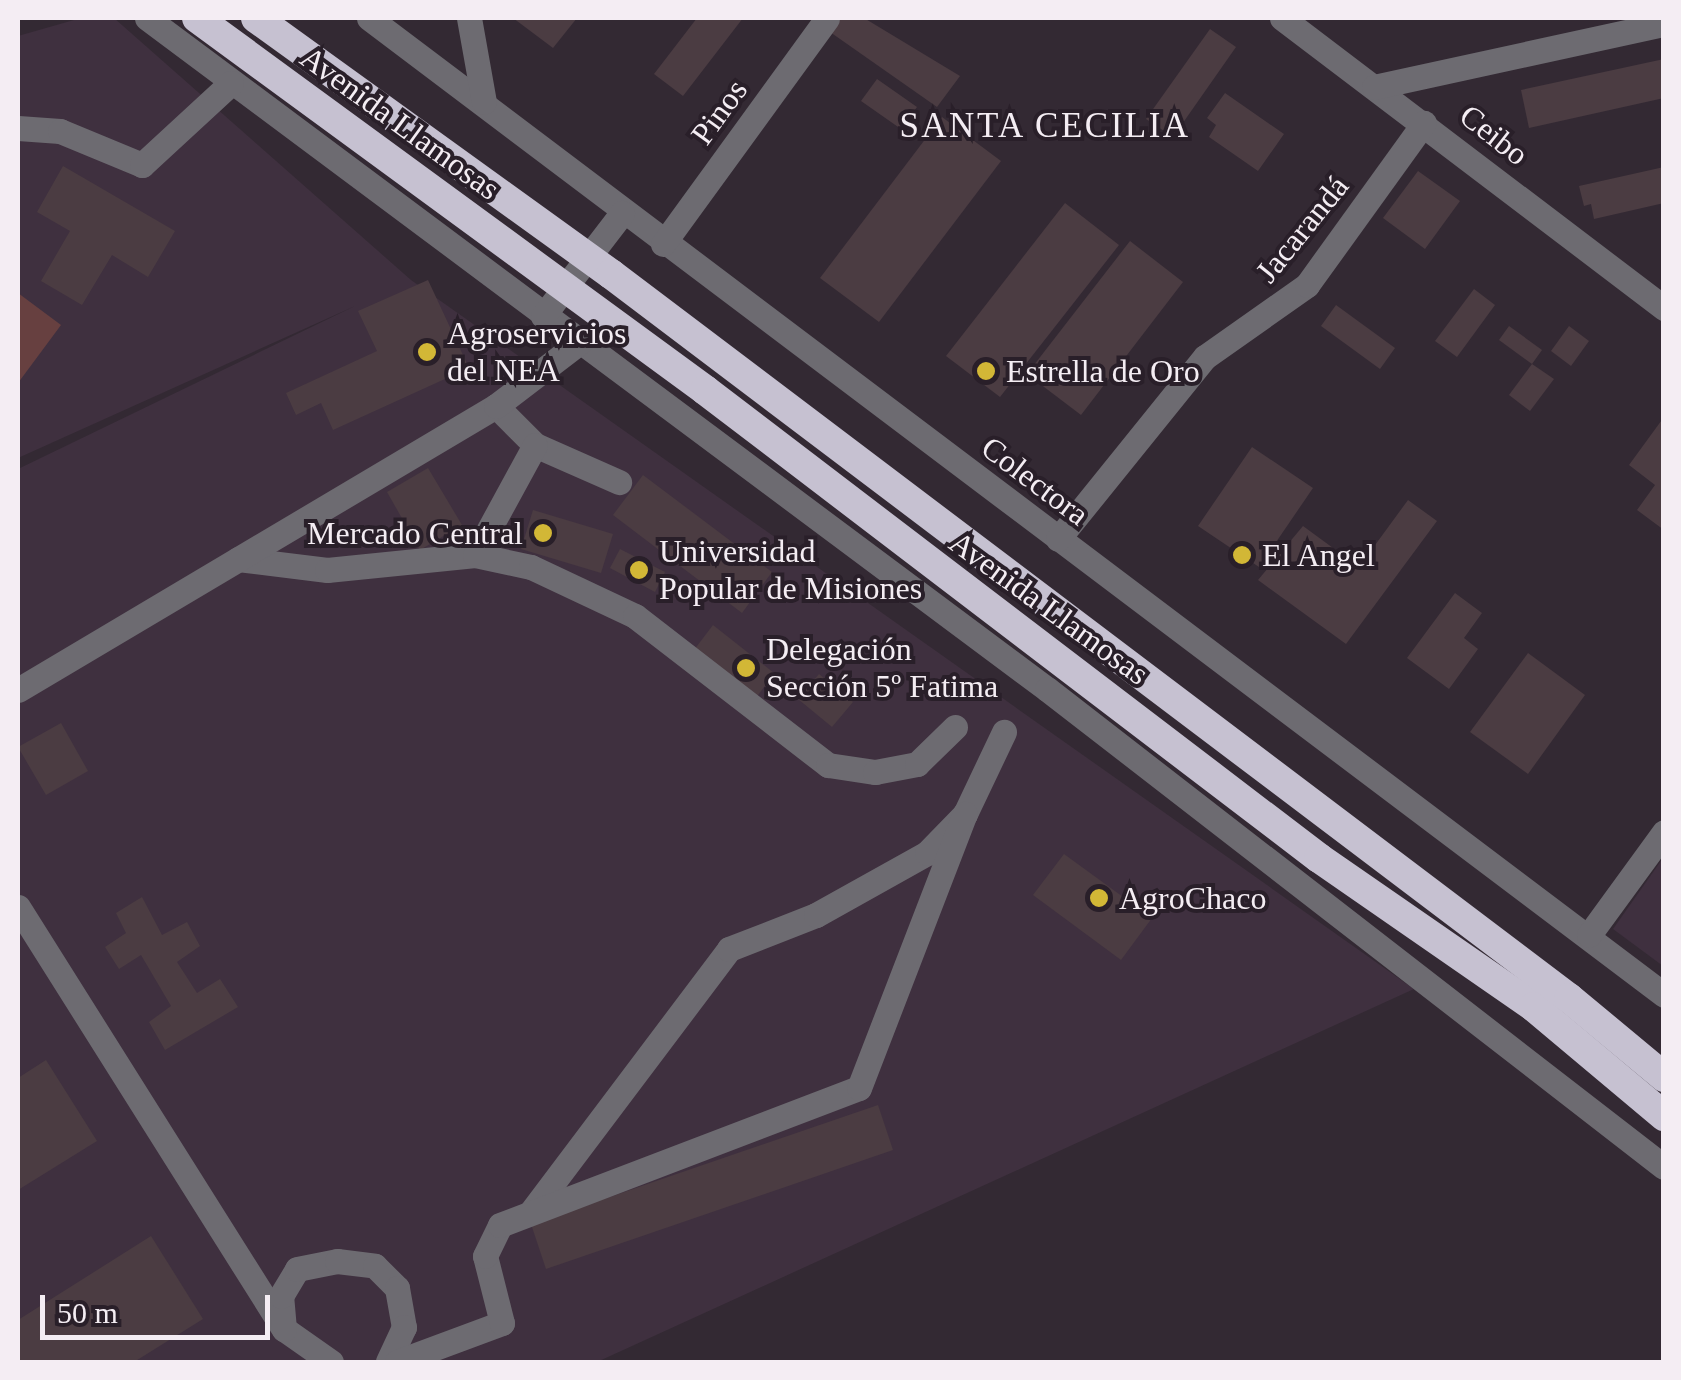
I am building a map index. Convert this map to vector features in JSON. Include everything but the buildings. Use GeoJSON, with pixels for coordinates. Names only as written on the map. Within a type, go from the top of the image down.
{"type":"FeatureCollection","features":[{"type":"Feature","properties":{"kind":"highway","name":"Avenida Llamosas"},"geometry":{"type":"LineString","coordinates":[[196,18],[566,288],[1320,858],[1534,1007],[1664,1116]]}},
{"type":"Feature","properties":{"kind":"highway","name":"Avenida Llamosas"},"geometry":{"type":"LineString","coordinates":[[256,18],[589,257],[1570,998],[1664,1077]]}},
{"type":"Feature","properties":{"kind":"street"},"geometry":{"type":"LineString","coordinates":[[148,18],[1047,689],[1664,1167]]}},
{"type":"Feature","properties":{"kind":"street","name":"Colectora"},"geometry":{"type":"LineString","coordinates":[[368,18],[1664,995]]}},
{"type":"Feature","properties":{"kind":"street"},"geometry":{"type":"LineString","coordinates":[[468,18],[484,102]]}},
{"type":"Feature","properties":{"kind":"street","name":"Pinos"},"geometry":{"type":"LineString","coordinates":[[663,244],[827,18]]}},
{"type":"Feature","properties":{"kind":"street","name":"Ceibo"},"geometry":{"type":"LineString","coordinates":[[1282,18],[1664,308]]}},
{"type":"Feature","properties":{"kind":"street"},"geometry":{"type":"LineString","coordinates":[[1374,87],[1664,24]]}},
{"type":"Feature","properties":{"kind":"street"},"geometry":{"type":"LineString","coordinates":[[18,128],[60,131],[142,165],[231,82]]}},
{"type":"Feature","properties":{"kind":"street","name":"Jacarandá"},"geometry":{"type":"LineString","coordinates":[[1058,539],[1184,378],[1307,285],[1424,123]]}},
{"type":"Feature","properties":{"kind":"street"},"geometry":{"type":"LineString","coordinates":[[543,316],[622,213]]}},
{"type":"Feature","properties":{"kind":"street"},"geometry":{"type":"LineString","coordinates":[[566,288],[581,341]]}},
{"type":"Feature","properties":{"kind":"street"},"geometry":{"type":"LineString","coordinates":[[18,690],[496,406],[581,341]]}},
{"type":"Feature","properties":{"kind":"street"},"geometry":{"type":"LineString","coordinates":[[496,406],[535,445],[619,482]]}},
{"type":"Feature","properties":{"kind":"street"},"geometry":{"type":"LineString","coordinates":[[475,555],[535,445]]}},
{"type":"Feature","properties":{"kind":"street"},"geometry":{"type":"LineString","coordinates":[[238,559],[328,570],[475,555],[598,592],[828,766],[876,772],[917,764],[955,727]]}},
{"type":"Feature","properties":{"kind":"street"},"geometry":{"type":"LineString","coordinates":[[1047,689],[1067,665]]}},
{"type":"Feature","properties":{"kind":"street"},"geometry":{"type":"LineString","coordinates":[[397,1362],[502,1323],[485,1256],[500,1226],[859,1088],[964,814],[1004,732]]}},
{"type":"Feature","properties":{"kind":"street"},"geometry":{"type":"LineString","coordinates":[[531,1212],[729,949],[816,915],[927,853],[964,814]]}},
{"type":"Feature","properties":{"kind":"street"},"geometry":{"type":"LineString","coordinates":[[1588,935],[1664,832]]}},
{"type":"Feature","properties":{"kind":"street"},"geometry":{"type":"LineString","coordinates":[[1301,884],[1320,858]]}},
{"type":"Feature","properties":{"kind":"street"},"geometry":{"type":"LineString","coordinates":[[18,907],[284,1329],[332,1362]]}},
{"type":"Feature","properties":{"kind":"street"},"geometry":{"type":"LineString","coordinates":[[284,1329],[281,1296],[296,1269],[337,1260],[375,1266],[396,1288],[404,1327],[388,1362]]}},
{"type":"Feature","properties":{"kind":"shaded area"},"geometry":{"type":"Polygon","coordinates":[[[81,18],[114,18],[411,280],[1414,989],[597,1362],[18,1362],[18,469],[355,306],[18,458],[18,36],[81,18]]]}},
{"type":"Feature","properties":{"kind":"shaded area"},"geometry":{"type":"Polygon","coordinates":[[[18,293],[61,325],[18,383],[18,293]]]}},
{"type":"Feature","properties":{"kind":"shaded area"},"geometry":{"type":"Polygon","coordinates":[[[1663,858],[1663,966],[1613,929],[1663,858]]]}},
{"type":"Feature","properties":{"kind":"place","name":"Agroservicios del NEA"},"geometry":{"type":"Point","coordinates":[427,352]}},
{"type":"Feature","properties":{"kind":"place","name":"Estrella de Oro"},"geometry":{"type":"Point","coordinates":[986,371]}},
{"type":"Feature","properties":{"kind":"place","name":"Mercado Central"},"geometry":{"type":"Point","coordinates":[543,533]}},
{"type":"Feature","properties":{"kind":"place","name":"El Angel"},"geometry":{"type":"Point","coordinates":[1242,555]}},
{"type":"Feature","properties":{"kind":"place","name":"Universidad Popular de Misiones"},"geometry":{"type":"Point","coordinates":[639,570]}},
{"type":"Feature","properties":{"kind":"place","name":"Delegación Sección 5º Fatima"},"geometry":{"type":"Point","coordinates":[746,668]}},
{"type":"Feature","properties":{"kind":"place","name":"AgroChaco"},"geometry":{"type":"Point","coordinates":[1099,898]}},
{"type":"Feature","properties":{"kind":"district","name":"SANTA CECILIA"},"geometry":{"type":"Point","coordinates":[1045,126]}}]}
